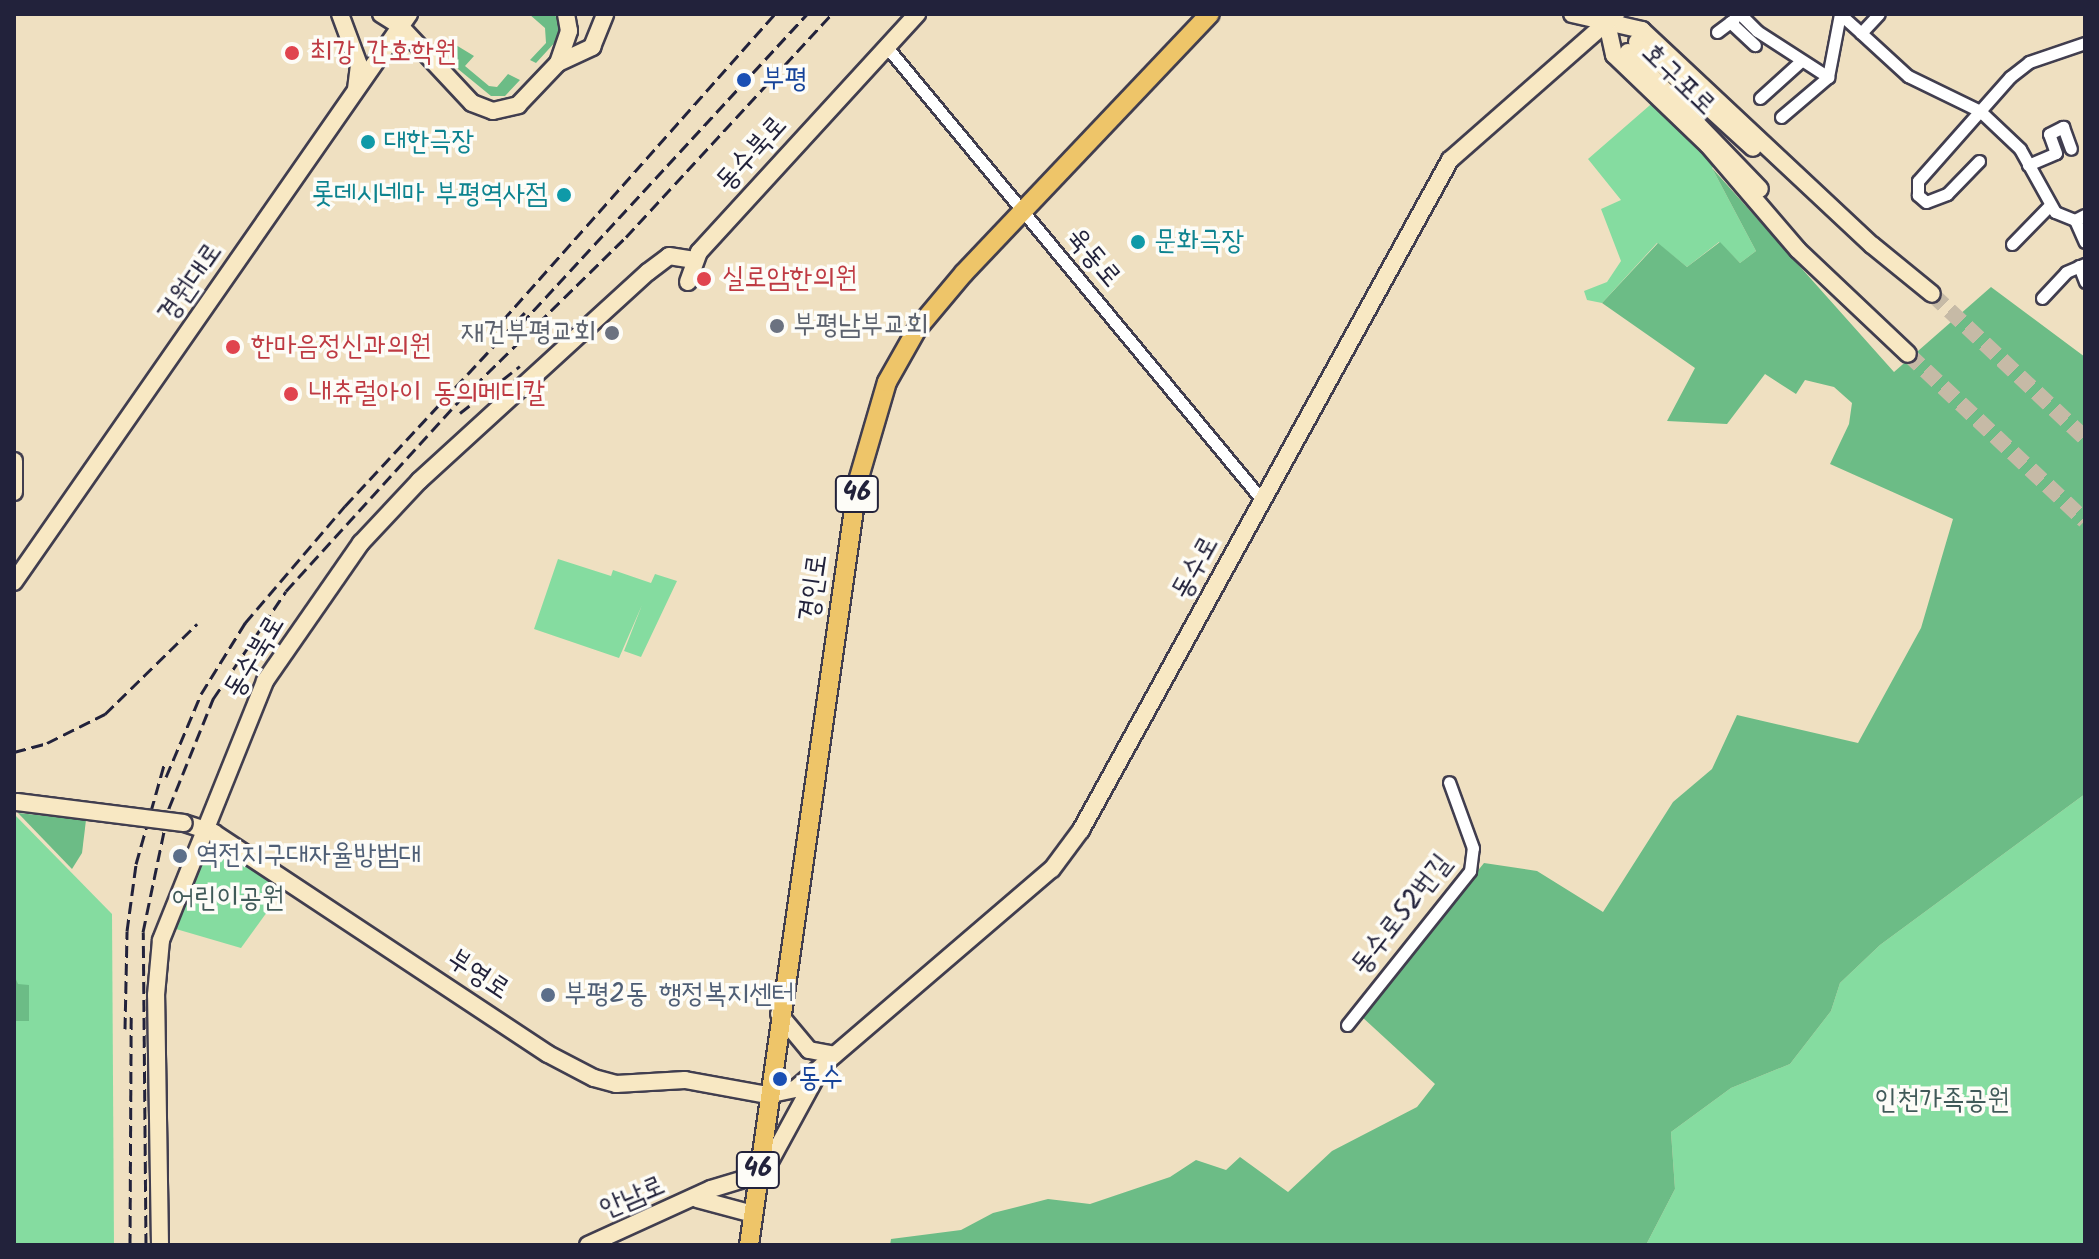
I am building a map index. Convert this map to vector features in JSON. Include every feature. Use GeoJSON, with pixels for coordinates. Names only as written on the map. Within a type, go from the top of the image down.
{"type":"FeatureCollection","features":[{"type":"Feature","properties":{"kind":"main road","name":"경인로"},"geometry":{"type":"LineString","coordinates":[[749,1245],[779,1014],[869,436],[887,382],[917,329],[1023,211],[1210,14]]}},
{"type":"Feature","properties":{"kind":"street"},"geometry":{"type":"LineString","coordinates":[[340,14],[359,65],[355,92]]}},
{"type":"Feature","properties":{"kind":"street"},"geometry":{"type":"LineString","coordinates":[[381,14],[404,20],[461,93],[493,111],[518,105],[558,63],[592,47],[605,14]]}},
{"type":"Feature","properties":{"kind":"street"},"geometry":{"type":"LineString","coordinates":[[558,63],[569,31],[566,14]]}},
{"type":"Feature","properties":{"kind":"street","name":"동수북로"},"geometry":{"type":"LineString","coordinates":[[688,282],[693,260],[917,14]]}},
{"type":"Feature","properties":{"kind":"street"},"geometry":{"type":"LineString","coordinates":[[1572,14],[1609,17]]}},
{"type":"Feature","properties":{"kind":"street"},"geometry":{"type":"LineString","coordinates":[[1717,32],[1740,14],[1801,61],[1828,77]]}},
{"type":"Feature","properties":{"kind":"street"},"geometry":{"type":"LineString","coordinates":[[1781,117],[1828,77],[1840,14],[1908,76],[1980,111],[2020,149],[2050,205],[2080,218],[2085,242]]}},
{"type":"Feature","properties":{"kind":"street"},"geometry":{"type":"LineString","coordinates":[[1861,33],[1879,14]]}},
{"type":"Feature","properties":{"kind":"street","name":"호구포로"},"geometry":{"type":"LineString","coordinates":[[1872,245],[1642,30],[1609,17],[1614,55],[1708,145],[1798,250],[1908,354]]}},
{"type":"Feature","properties":{"kind":"street","name":"동수로"},"geometry":{"type":"LineString","coordinates":[[767,1095],[795,1089],[1052,869],[1081,830],[1450,160],[1609,17]]}},
{"type":"Feature","properties":{"kind":"street","name":"경원대로"},"geometry":{"type":"LineString","coordinates":[[15,577],[404,20]]}},
{"type":"Feature","properties":{"kind":"street"},"geometry":{"type":"LineString","coordinates":[[1730,22],[1755,45]]}},
{"type":"Feature","properties":{"kind":"street"},"geometry":{"type":"LineString","coordinates":[[1979,161],[1947,194],[1926,202],[1918,195],[1918,181],[1980,111],[2029,62],[2085,43]]}},
{"type":"Feature","properties":{"kind":"street","name":"육동로"},"geometry":{"type":"LineString","coordinates":[[886,46],[1263,501]]}},
{"type":"Feature","properties":{"kind":"street","name":"호구포로"},"geometry":{"type":"LineString","coordinates":[[1836,285],[1736,160],[1632,47],[1932,294]]}},
{"type":"Feature","properties":{"kind":"street"},"geometry":{"type":"LineString","coordinates":[[1760,98],[1801,61]]}},
{"type":"Feature","properties":{"kind":"street"},"geometry":{"type":"LineString","coordinates":[[2028,165],[2056,153],[2049,134],[2063,127],[2071,149]]}},
{"type":"Feature","properties":{"kind":"street"},"geometry":{"type":"LineString","coordinates":[[2012,244],[2050,205]]}},
{"type":"Feature","properties":{"kind":"street","name":"동수북로"},"geometry":{"type":"LineString","coordinates":[[160,1245],[159,957],[204,829],[265,681],[361,543],[419,481],[614,300],[669,256],[693,260]]}},
{"type":"Feature","properties":{"kind":"street"},"geometry":{"type":"LineString","coordinates":[[2057,263],[2062,276]]}},
{"type":"Feature","properties":{"kind":"street"},"geometry":{"type":"LineString","coordinates":[[2042,298],[2062,276],[2082,265],[2085,282]]}},
{"type":"Feature","properties":{"kind":"street"},"geometry":{"type":"LineString","coordinates":[[14,461],[14,492]]}},
{"type":"Feature","properties":{"kind":"street","name":"동수로52번길"},"geometry":{"type":"LineString","coordinates":[[1347,1025],[1470,871],[1473,848],[1449,782]]}},
{"type":"Feature","properties":{"kind":"street","name":"부영로"},"geometry":{"type":"LineString","coordinates":[[16,802],[184,823],[204,829],[576,1070],[616,1084],[685,1080],[767,1095]]}},
{"type":"Feature","properties":{"kind":"street"},"geometry":{"type":"LineString","coordinates":[[756,1182],[782,1134],[831,1058],[809,1050],[779,1014]]}},
{"type":"Feature","properties":{"kind":"street","name":"안남로"},"geometry":{"type":"LineString","coordinates":[[588,1245],[697,1199],[711,1189],[756,1182]]}},
{"type":"Feature","properties":{"kind":"street","name":"안남로"},"geometry":{"type":"LineString","coordinates":[[697,1199],[753,1214]]}},
{"type":"Feature","properties":{"kind":"green space"},"geometry":{"type":"Polygon","coordinates":[[[529,14],[554,14],[563,26],[558,39],[536,63],[530,60],[546,43],[545,28],[529,14]]]}},
{"type":"Feature","properties":{"kind":"green space"},"geometry":{"type":"Polygon","coordinates":[[[451,42],[474,56],[465,66],[489,86],[497,87],[508,74],[520,80],[505,96],[491,96],[458,69],[447,47],[451,42]]]}},
{"type":"Feature","properties":{"kind":"green space"},"geometry":{"type":"Polygon","coordinates":[[[1657,99],[1718,162],[1712,168],[1756,251],[1740,263],[1719,242],[1687,267],[1657,243],[1602,303],[1587,300],[1584,291],[1607,282],[1621,261],[1601,209],[1621,200],[1588,159],[1657,99]]]}},
{"type":"Feature","properties":{"kind":"green space"},"geometry":{"type":"Polygon","coordinates":[[[1712,168],[1894,372],[1991,287],[2085,357],[2085,794],[1880,945],[1840,983],[1831,1011],[1790,1064],[1731,1088],[1671,1132],[1675,1189],[1646,1245],[890,1245],[891,1239],[961,1230],[993,1213],[1048,1199],[1090,1204],[1170,1177],[1196,1160],[1226,1170],[1240,1157],[1288,1192],[1332,1151],[1417,1107],[1435,1084],[1361,1016],[1484,863],[1537,871],[1603,912],[1673,802],[1712,769],[1737,715],[1858,743],[1921,628],[1953,519],[1830,464],[1849,424],[1852,403],[1834,387],[1805,380],[1796,394],[1765,374],[1727,424],[1667,421],[1695,368],[1602,303],[1658,243],[1687,267],[1720,242],[1740,263],[1756,251],[1712,168]]]}},
{"type":"Feature","properties":{"kind":"green space"},"geometry":{"type":"Polygon","coordinates":[[[558,559],[611,576],[613,570],[651,583],[655,574],[677,581],[641,657],[624,651],[642,605],[619,658],[534,629],[558,559]]]}},
{"type":"Feature","properties":{"kind":"green space","name":"인천가족공원"},"geometry":{"type":"Polygon","coordinates":[[[2085,794],[2085,1245],[1646,1245],[1675,1189],[1671,1132],[1731,1088],[1790,1064],[1831,1011],[1840,983],[1880,945],[2085,794]]]}},
{"type":"Feature","properties":{"kind":"green space"},"geometry":{"type":"Polygon","coordinates":[[[18,813],[86,820],[82,853],[72,869],[18,813]]]}},
{"type":"Feature","properties":{"kind":"green space"},"geometry":{"type":"Polygon","coordinates":[[[14,814],[112,914],[114,1245],[14,1245],[14,814]]]}},
{"type":"Feature","properties":{"kind":"green space","name":"어린이공원"},"geometry":{"type":"Polygon","coordinates":[[[208,841],[283,890],[241,948],[176,929],[208,841]]]}},
{"type":"Feature","properties":{"kind":"green space"},"geometry":{"type":"Polygon","coordinates":[[[14,975],[18,984],[29,985],[29,1021],[14,1021],[14,975]]]}},
{"type":"Feature","properties":{"kind":"tunnel"},"geometry":{"type":"LineString","coordinates":[[1932,294],[2085,438]]}},
{"type":"Feature","properties":{"kind":"tunnel"},"geometry":{"type":"LineString","coordinates":[[1908,354],[2085,521]]}},
{"type":"Feature","properties":{"kind":"railway"},"geometry":{"type":"LineString","coordinates":[[503,320],[775,14]]}},
{"type":"Feature","properties":{"kind":"railway"},"geometry":{"type":"LineString","coordinates":[[521,324],[807,14]]}},
{"type":"Feature","properties":{"kind":"railway"},"geometry":{"type":"LineString","coordinates":[[146,1245],[143,932],[169,808],[213,699],[286,591],[461,399],[626,237],[832,14]]}},
{"type":"Feature","properties":{"kind":"railway"},"geometry":{"type":"LineString","coordinates":[[166,777],[201,694],[245,623],[345,506],[525,312]]}},
{"type":"Feature","properties":{"kind":"railway"},"geometry":{"type":"LineString","coordinates":[[460,413],[520,366]]}},
{"type":"Feature","properties":{"kind":"railway"},"geometry":{"type":"LineString","coordinates":[[14,752],[47,743],[105,714],[197,624]]}},
{"type":"Feature","properties":{"kind":"railway"},"geometry":{"type":"LineString","coordinates":[[125,1029],[127,931],[136,864],[164,765]]}},
{"type":"Feature","properties":{"kind":"railway"},"geometry":{"type":"LineString","coordinates":[[130,1245],[131,1016]]}},
{"type":"Feature","properties":{"kind":"place","name":"최강 간호학원"},"geometry":{"type":"Point","coordinates":[292,53]}},
{"type":"Feature","properties":{"kind":"place","name":"부평"},"geometry":{"type":"Point","coordinates":[744,80]}},
{"type":"Feature","properties":{"kind":"place","name":"대한극장"},"geometry":{"type":"Point","coordinates":[368,142]}},
{"type":"Feature","properties":{"kind":"place","name":"롯데시네마 부평역사점"},"geometry":{"type":"Point","coordinates":[564,195]}},
{"type":"Feature","properties":{"kind":"place","name":"문화극장"},"geometry":{"type":"Point","coordinates":[1138,242]}},
{"type":"Feature","properties":{"kind":"place","name":"실로암한의원"},"geometry":{"type":"Point","coordinates":[704,279]}},
{"type":"Feature","properties":{"kind":"place","name":"부평남부교회"},"geometry":{"type":"Point","coordinates":[777,326]}},
{"type":"Feature","properties":{"kind":"place","name":"재건부평교회"},"geometry":{"type":"Point","coordinates":[612,333]}},
{"type":"Feature","properties":{"kind":"place","name":"한마음정신과의원"},"geometry":{"type":"Point","coordinates":[233,347]}},
{"type":"Feature","properties":{"kind":"place","name":"내츄럴아이 동의메디칼"},"geometry":{"type":"Point","coordinates":[291,394]}},
{"type":"Feature","properties":{"kind":"place","name":"역전지구대자율방범대"},"geometry":{"type":"Point","coordinates":[180,856]}},
{"type":"Feature","properties":{"kind":"place","name":"부평2동 행정복지센터"},"geometry":{"type":"Point","coordinates":[548,995]}},
{"type":"Feature","properties":{"kind":"place","name":"동수"},"geometry":{"type":"Point","coordinates":[780,1079]}}]}
